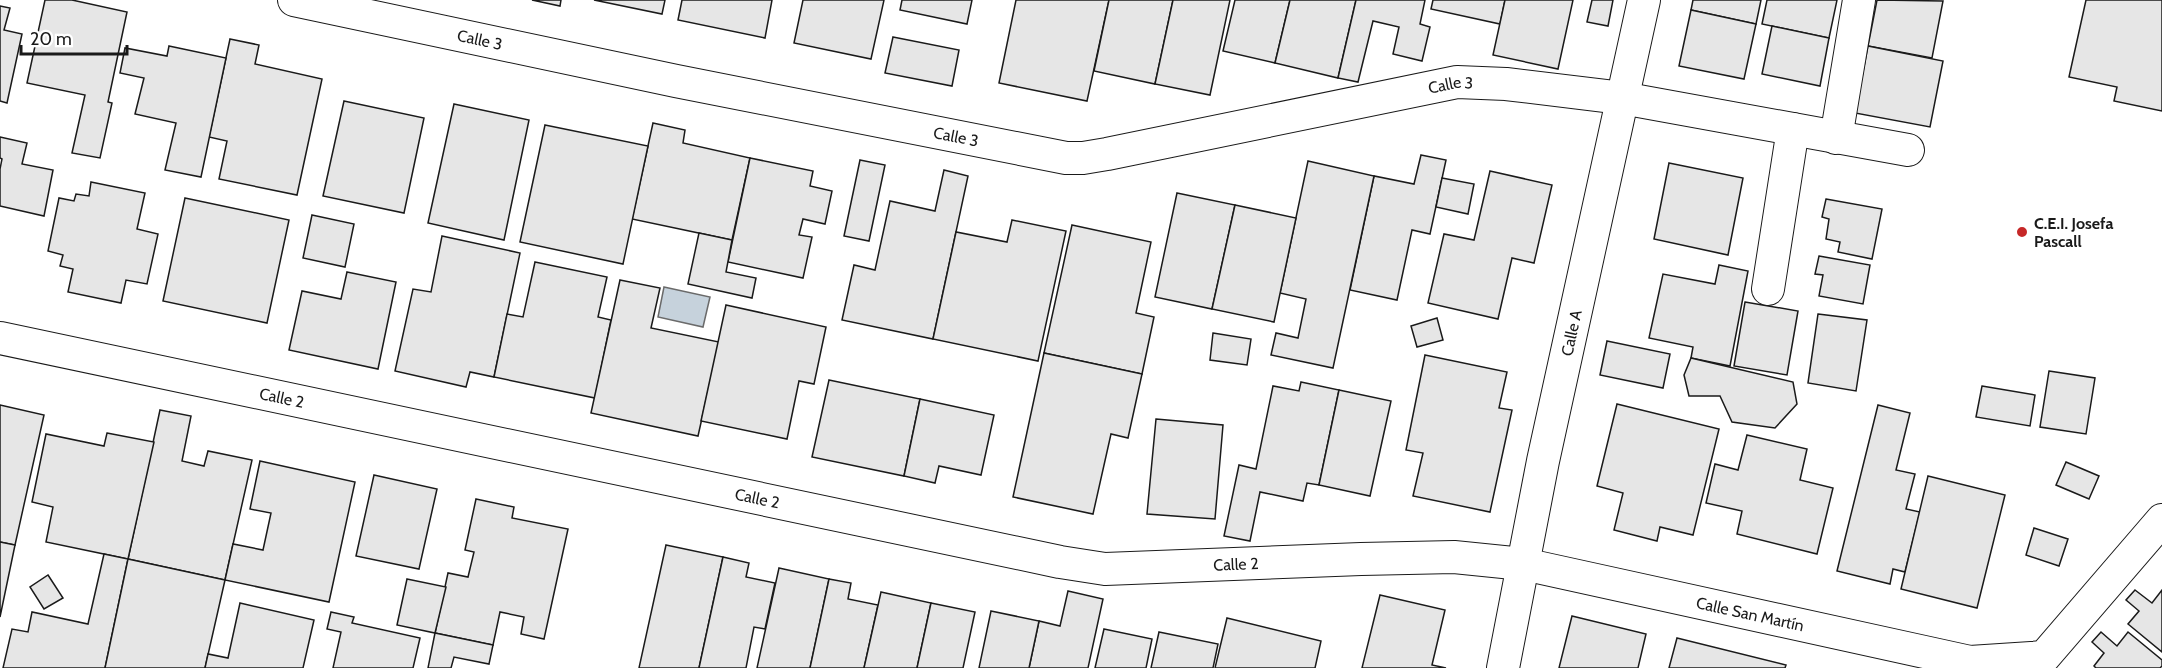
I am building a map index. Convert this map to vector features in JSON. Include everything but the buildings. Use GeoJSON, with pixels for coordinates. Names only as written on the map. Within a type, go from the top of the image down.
{"type":"FeatureCollection","features":[{"type":"Feature","properties":{"kind":"street","name":"Calle 3"},"geometry":{"type":"LineString","coordinates":[[294,0],[688,84],[1066,158],[1107,154],[1457,82],[1506,84],[1622,98],[1908,150]]}},
{"type":"Feature","properties":{"kind":"street","name":"Calle A"},"geometry":{"type":"LineString","coordinates":[[1503,668],[1543,461],[1644,0]]}},
{"type":"Feature","properties":{"kind":"street"},"geometry":{"type":"LineString","coordinates":[[1836,138],[1859,0]]}},
{"type":"Feature","properties":{"kind":"street"},"geometry":{"type":"LineString","coordinates":[[1768,289],[1793,129]]}},
{"type":"Feature","properties":{"kind":"street","name":"Calle 2"},"geometry":{"type":"LineString","coordinates":[[0,338],[1060,562],[1105,569],[1431,557],[1523,564]]}},
{"type":"Feature","properties":{"kind":"street","name":"Calle San Martín"},"geometry":{"type":"LineString","coordinates":[[1523,564],[1972,665],[2044,657],[2162,520]]}},
{"type":"Feature","properties":{"kind":"shaded area"},"geometry":{"type":"Polygon","coordinates":[[[664,287],[710,297],[703,327],[658,317],[664,287]]]}},
{"type":"Feature","properties":{"kind":"place","name":"C.E.I. Josefa Pascall"},"geometry":{"type":"Point","coordinates":[2022,232]}}]}
